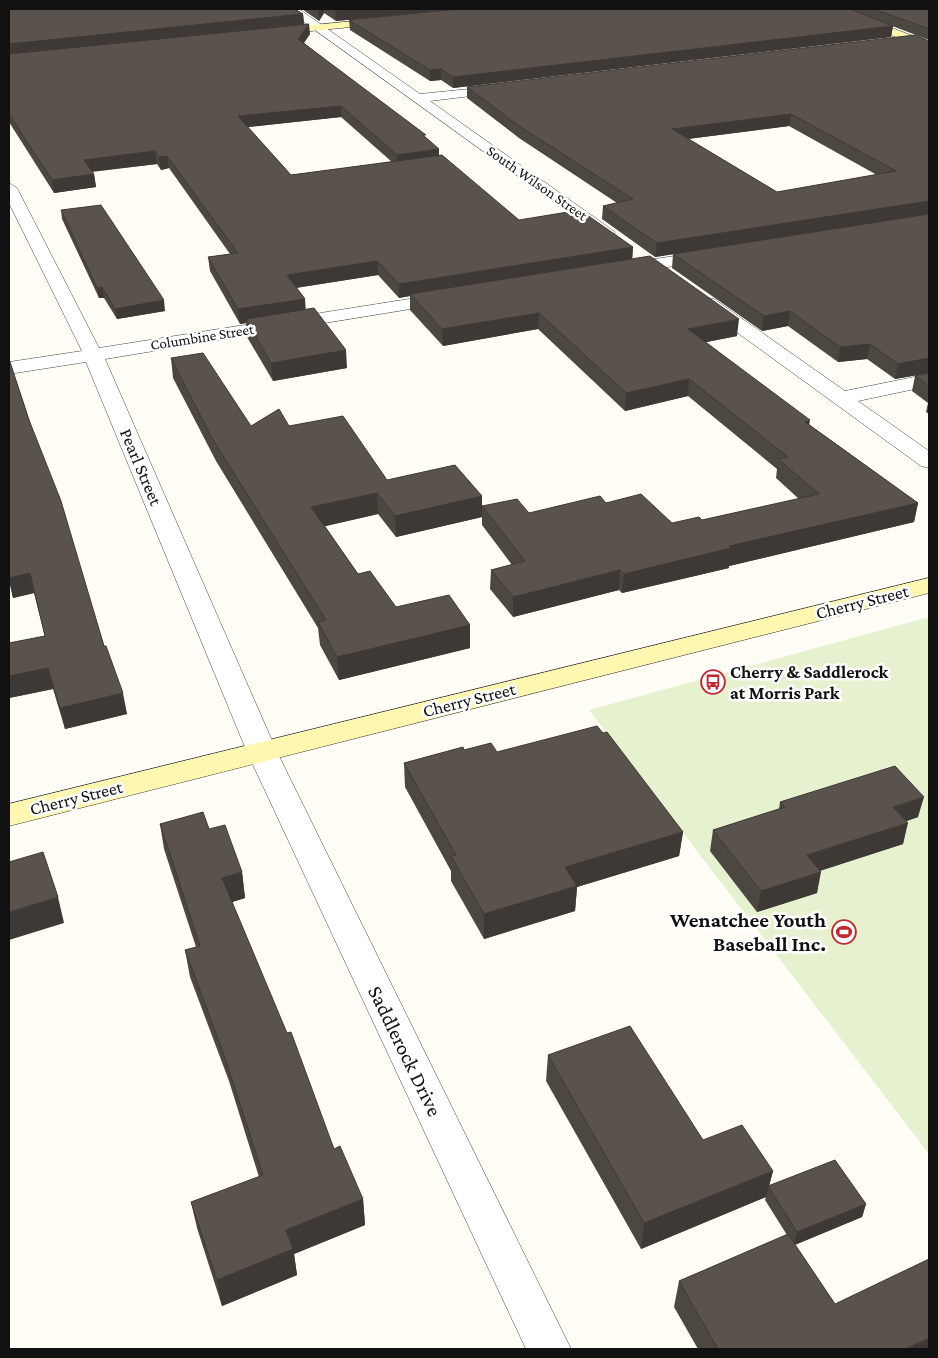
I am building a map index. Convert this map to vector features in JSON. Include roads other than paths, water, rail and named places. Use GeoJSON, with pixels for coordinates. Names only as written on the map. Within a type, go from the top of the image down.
{"type":"FeatureCollection","features":[{"type":"Feature","properties":{"kind":"main road"},"geometry":{"type":"LineString","coordinates":[[833,9],[929,46]]}},
{"type":"Feature","properties":{"kind":"main road"},"geometry":{"type":"LineString","coordinates":[[261,34],[397,20]]}},
{"type":"Feature","properties":{"kind":"main road","name":"Cherry Street"},"geometry":{"type":"LineString","coordinates":[[9,815],[929,585]]}},
{"type":"Feature","properties":{"kind":"street","name":"South Wilson Street"},"geometry":{"type":"LineString","coordinates":[[292,9],[620,242]]}},
{"type":"Feature","properties":{"kind":"street"},"geometry":{"type":"LineString","coordinates":[[884,44],[913,40]]}},
{"type":"Feature","properties":{"kind":"street"},"geometry":{"type":"LineString","coordinates":[[419,98],[518,87]]}},
{"type":"Feature","properties":{"kind":"street","name":"Pearl Street"},"geometry":{"type":"LineString","coordinates":[[9,188],[93,354],[262,752]]}},
{"type":"Feature","properties":{"kind":"street"},"geometry":{"type":"LineString","coordinates":[[636,253],[929,461]]}},
{"type":"Feature","properties":{"kind":"street"},"geometry":{"type":"LineString","coordinates":[[604,272],[722,254]]}},
{"type":"Feature","properties":{"kind":"street","name":"Columbine Street"},"geometry":{"type":"LineString","coordinates":[[9,368],[466,294]]}},
{"type":"Feature","properties":{"kind":"street"},"geometry":{"type":"LineString","coordinates":[[842,398],[929,380]]}},
{"type":"Feature","properties":{"kind":"street","name":"Saddlerock Drive"},"geometry":{"type":"LineString","coordinates":[[262,752],[549,1349]]}},
{"type":"Feature","properties":{"kind":"place","name":"Cherry & Saddlerock at Morris Park"},"geometry":{"type":"Point","coordinates":[713,682]}},
{"type":"Feature","properties":{"kind":"place","name":"Wenatchee Youth Baseball Inc."},"geometry":{"type":"Point","coordinates":[844,932]}}]}
